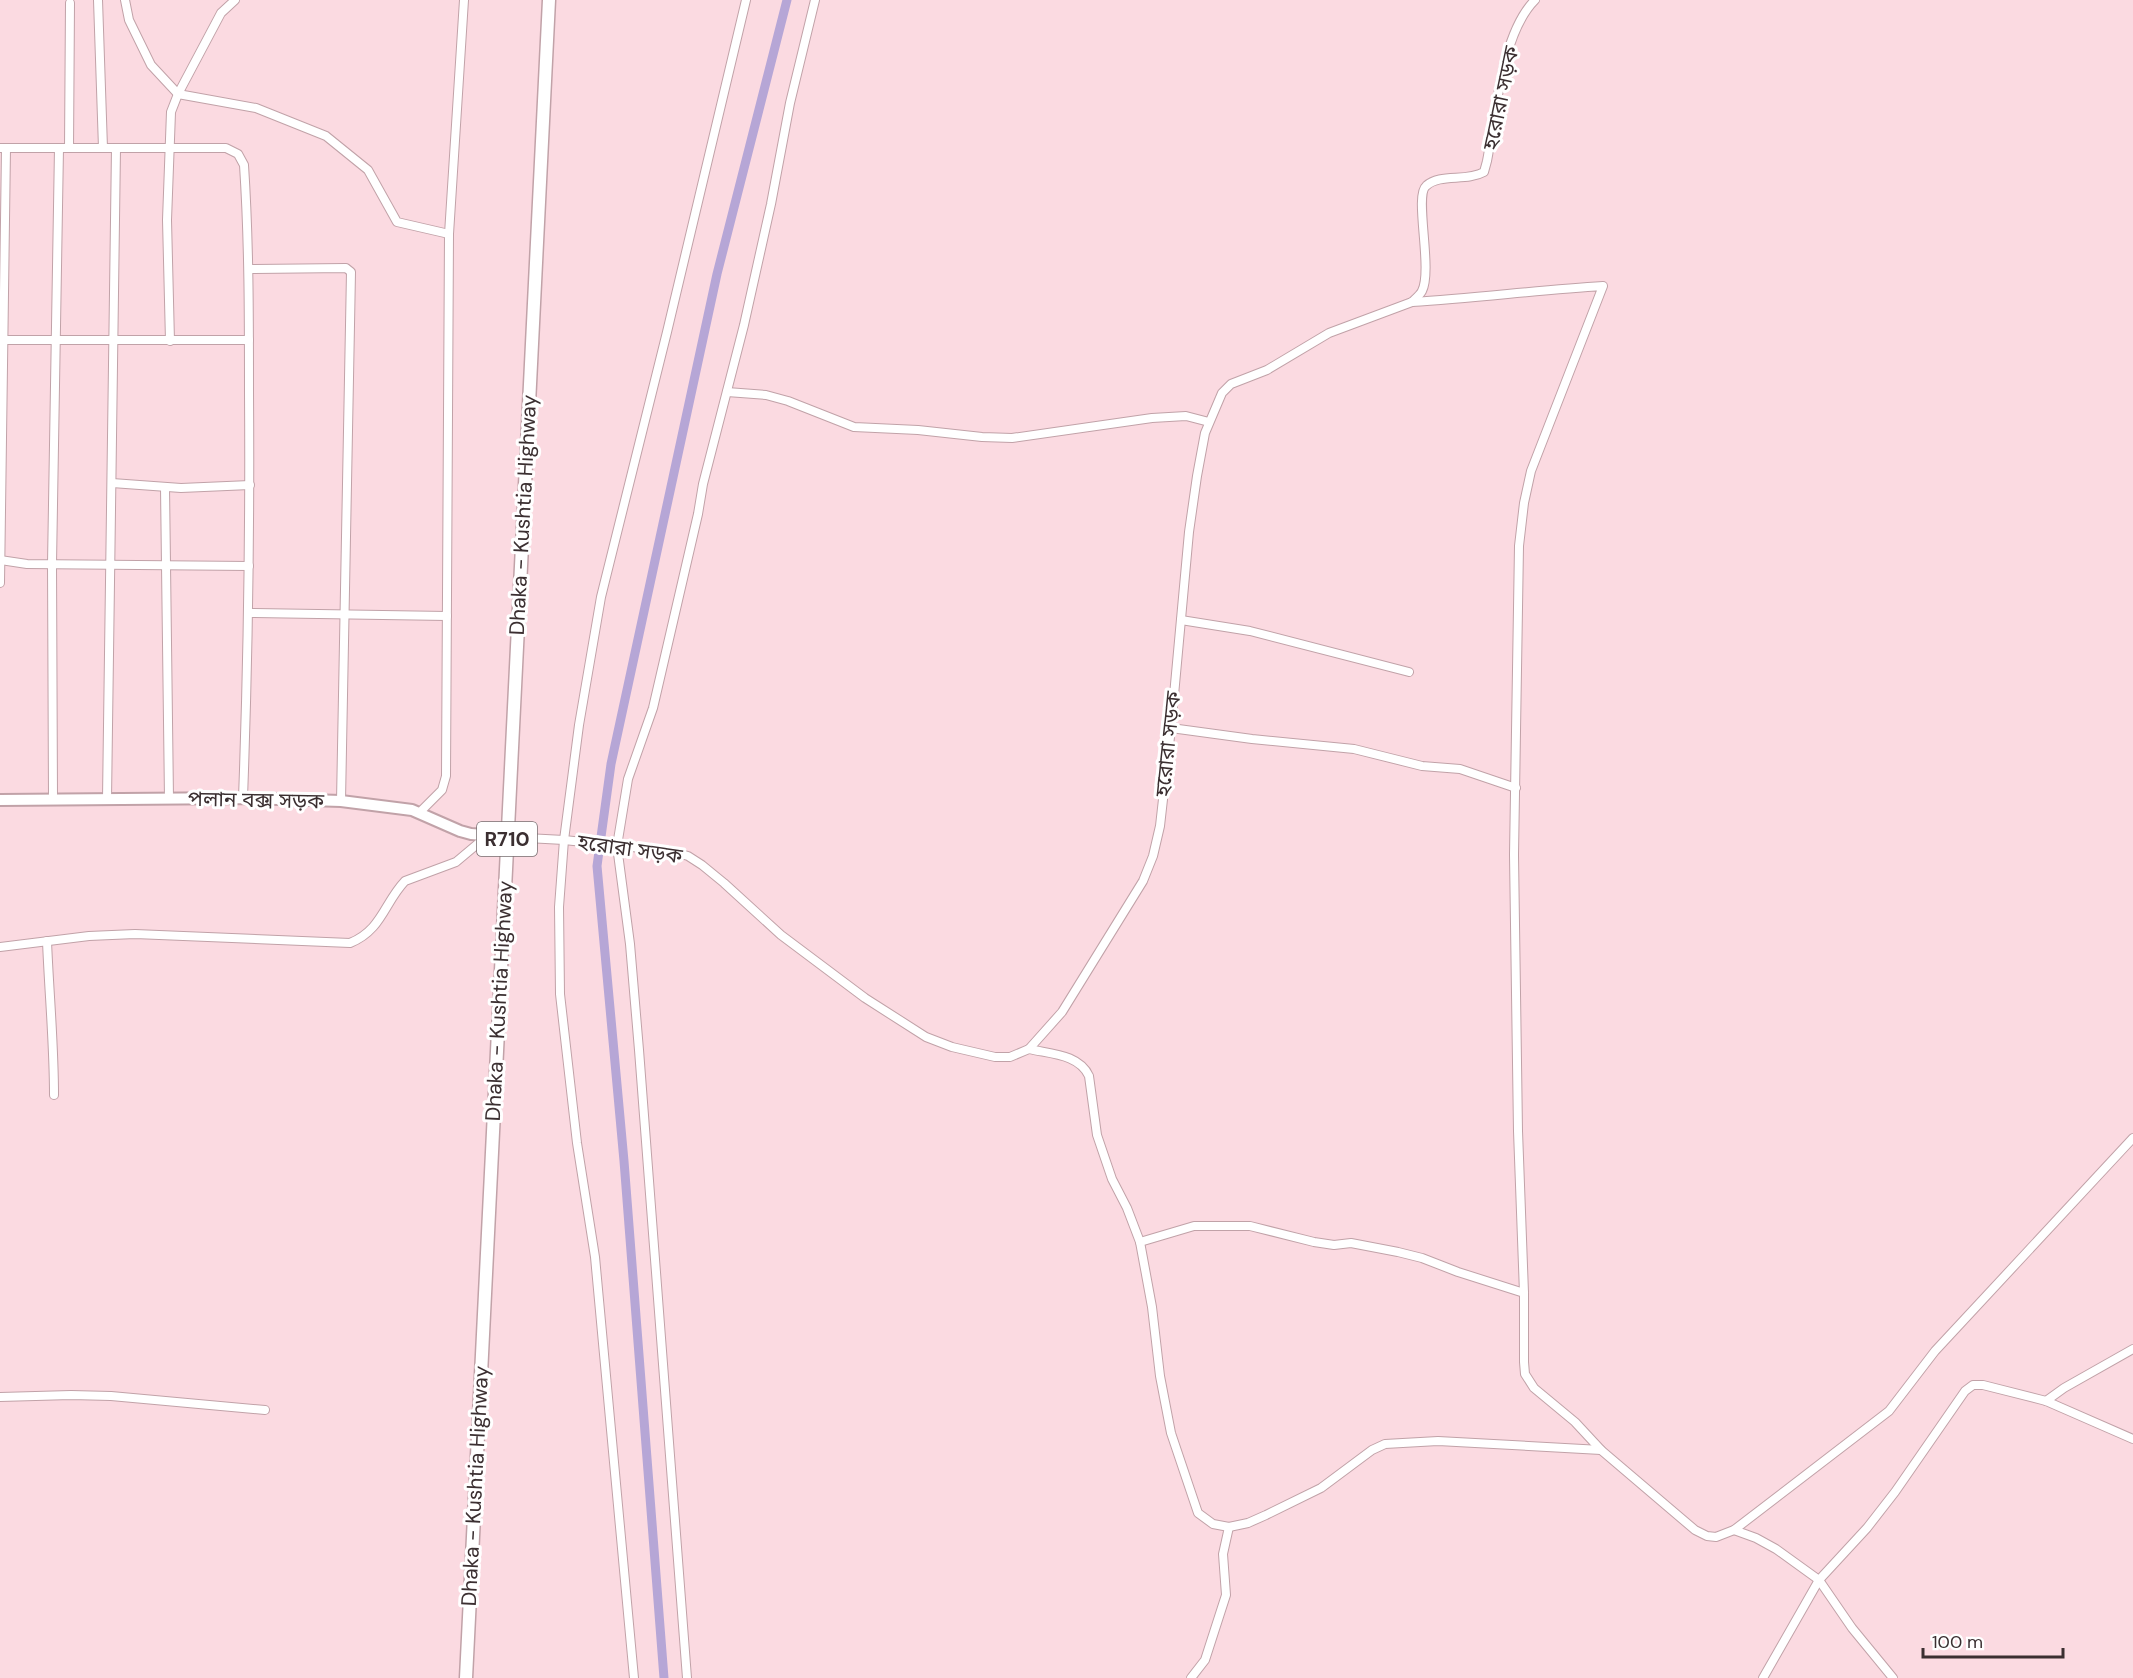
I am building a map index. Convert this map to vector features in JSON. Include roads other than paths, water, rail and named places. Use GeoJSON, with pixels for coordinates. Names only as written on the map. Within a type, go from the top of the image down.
{"type":"FeatureCollection","features":[{"type":"Feature","properties":{"kind":"main road","name":"Dhaka - Kushtia Highway"},"geometry":{"type":"LineString","coordinates":[[466,1678],[549,0]]}},
{"type":"Feature","properties":{"kind":"main road","name":"পলান বক্স সড়ক"},"geometry":{"type":"LineString","coordinates":[[0,800],[243,798],[341,801],[420,812],[460,831],[507,837]]}},
{"type":"Feature","properties":{"kind":"street"},"geometry":{"type":"LineString","coordinates":[[98,0],[103,148]]}},
{"type":"Feature","properties":{"kind":"street"},"geometry":{"type":"LineString","coordinates":[[125,0],[129,21],[151,65],[178,94],[256,108],[326,136],[368,170],[398,222],[449,234]]}},
{"type":"Feature","properties":{"kind":"street"},"geometry":{"type":"LineString","coordinates":[[170,341],[167,220],[171,112],[178,94],[221,14],[236,0]]}},
{"type":"Feature","properties":{"kind":"street"},"geometry":{"type":"LineString","coordinates":[[420,812],[438,796],[446,783],[449,234],[464,0]]}},
{"type":"Feature","properties":{"kind":"street"},"geometry":{"type":"LineString","coordinates":[[634,1678],[595,1257],[577,1143],[560,994],[559,907],[564,840],[579,725],[601,597],[746,0]]}},
{"type":"Feature","properties":{"kind":"street"},"geometry":{"type":"LineString","coordinates":[[687,1678],[630,944],[615,846],[628,779],[653,708],[696,525],[703,484],[727,393],[771,204],[790,103],[815,0]]}},
{"type":"Feature","properties":{"kind":"street","name":"হরোরা সড়ক"},"geometry":{"type":"LineString","coordinates":[[507,837],[578,841],[670,851],[688,856],[724,883],[781,935],[865,998],[926,1037],[952,1047],[995,1057],[1010,1057],[1029,1049],[1062,1012],[1143,881],[1153,856],[1160,826],[1171,728],[1189,532],[1203,444],[1209,422],[1222,393],[1231,384],[1267,370],[1329,333],[1413,302],[1422,292],[1425,276],[1425,238],[1421,198],[1423,188],[1442,179],[1466,178],[1484,172],[1488,161],[1501,80],[1511,43],[1520,23],[1535,0]]}},
{"type":"Feature","properties":{"kind":"street"},"geometry":{"type":"LineString","coordinates":[[69,3],[69,148]]}},
{"type":"Feature","properties":{"kind":"street"},"geometry":{"type":"LineString","coordinates":[[0,583],[3,148],[226,148],[233,151],[242,159],[244,165],[249,269],[249,613],[243,798]]}},
{"type":"Feature","properties":{"kind":"street"},"geometry":{"type":"LineString","coordinates":[[53,799],[52,564],[59,148]]}},
{"type":"Feature","properties":{"kind":"street"},"geometry":{"type":"LineString","coordinates":[[107,799],[116,148]]}},
{"type":"Feature","properties":{"kind":"street"},"geometry":{"type":"LineString","coordinates":[[249,269],[346,268],[351,272],[341,801]]}},
{"type":"Feature","properties":{"kind":"street"},"geometry":{"type":"LineString","coordinates":[[1413,302],[1486,298],[1536,290],[1603,286],[1531,471],[1524,503],[1519,546],[1514,855],[1518,1131],[1524,1362],[1526,1374],[1534,1388],[1575,1422],[1601,1450],[1695,1530],[1707,1536],[1716,1536],[1734,1530],[1889,1412],[1935,1351],[2133,1138]]}},
{"type":"Feature","properties":{"kind":"street"},"geometry":{"type":"LineString","coordinates":[[2,340],[249,340]]}},
{"type":"Feature","properties":{"kind":"street"},"geometry":{"type":"LineString","coordinates":[[727,393],[765,395],[804,407],[854,427],[918,430],[982,437],[1012,438],[1186,416],[1209,422]]}},
{"type":"Feature","properties":{"kind":"street"},"geometry":{"type":"LineString","coordinates":[[112,483],[165,487],[250,485]]}},
{"type":"Feature","properties":{"kind":"street"},"geometry":{"type":"LineString","coordinates":[[165,487],[169,799]]}},
{"type":"Feature","properties":{"kind":"street"},"geometry":{"type":"LineString","coordinates":[[0,560],[27,564],[249,566]]}},
{"type":"Feature","properties":{"kind":"street"},"geometry":{"type":"LineString","coordinates":[[249,613],[447,616]]}},
{"type":"Feature","properties":{"kind":"street"},"geometry":{"type":"LineString","coordinates":[[1181,620],[1250,631],[1409,672]]}},
{"type":"Feature","properties":{"kind":"street"},"geometry":{"type":"LineString","coordinates":[[1171,728],[1354,749],[1422,766],[1460,769],[1516,788]]}},
{"type":"Feature","properties":{"kind":"street"},"geometry":{"type":"LineString","coordinates":[[0,947],[89,936],[153,934],[350,943],[367,934],[378,922],[405,881],[456,862],[488,836]]}},
{"type":"Feature","properties":{"kind":"street"},"geometry":{"type":"LineString","coordinates":[[46,941],[50,1024],[54,1054],[54,1095]]}},
{"type":"Feature","properties":{"kind":"street"},"geometry":{"type":"LineString","coordinates":[[1029,1049],[1072,1059],[1085,1068],[1104,1157],[1140,1242],[1171,1433],[1198,1513],[1213,1524],[1229,1527],[1266,1515],[1321,1488],[1372,1450],[1385,1444],[1438,1442],[1601,1450]]}},
{"type":"Feature","properties":{"kind":"street"},"geometry":{"type":"LineString","coordinates":[[1140,1242],[1194,1226],[1250,1226],[1314,1242],[1334,1245],[1351,1243],[1398,1252],[1524,1293]]}},
{"type":"Feature","properties":{"kind":"street"},"geometry":{"type":"LineString","coordinates":[[2046,1401],[2064,1388],[2133,1349]]}},
{"type":"Feature","properties":{"kind":"street"},"geometry":{"type":"LineString","coordinates":[[1763,1678],[1819,1580],[1867,1528],[1965,1391],[1973,1385],[1983,1385],[2046,1401],[2133,1439]]}},
{"type":"Feature","properties":{"kind":"street"},"geometry":{"type":"LineString","coordinates":[[0,1397],[111,1396],[265,1410]]}},
{"type":"Feature","properties":{"kind":"street"},"geometry":{"type":"LineString","coordinates":[[1191,1678],[1205,1660],[1226,1595],[1222,1554],[1229,1527]]}},
{"type":"Feature","properties":{"kind":"street"},"geometry":{"type":"LineString","coordinates":[[1734,1530],[1776,1549],[1819,1580],[1852,1628],[1893,1678]]}},
{"type":"Feature","properties":{"kind":"waterway"},"geometry":{"type":"LineString","coordinates":[[664,1678],[624,1161],[597,866],[611,764],[717,274],[787,0]]}}]}
